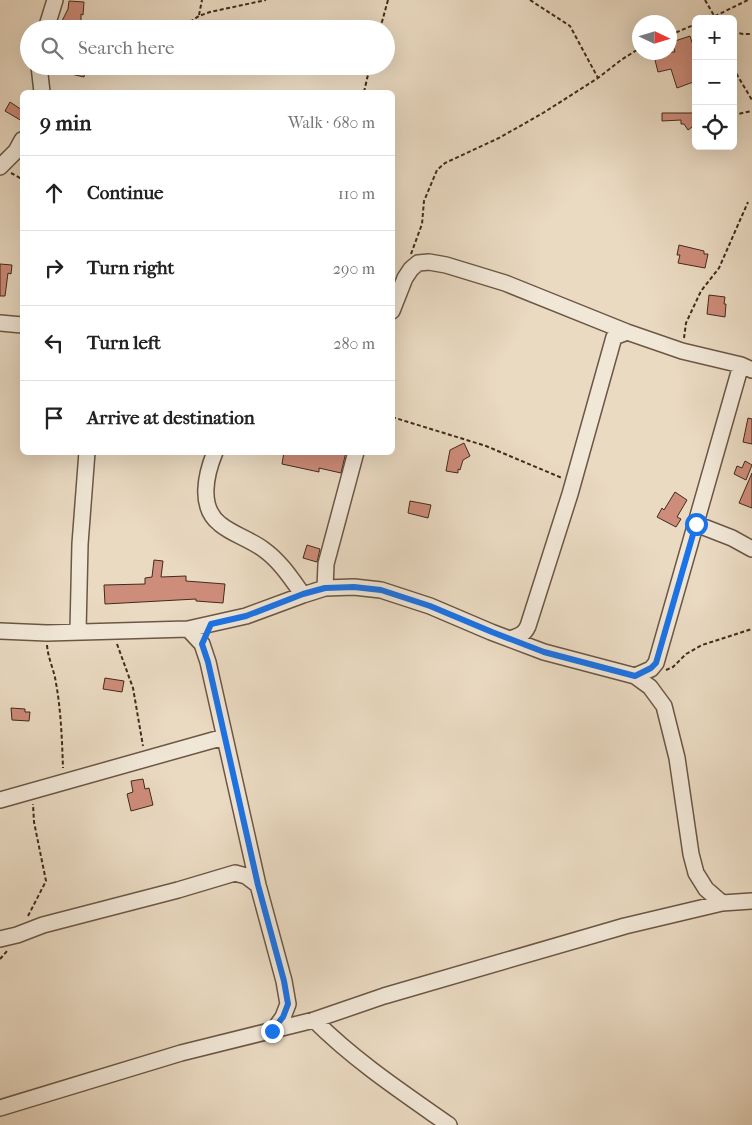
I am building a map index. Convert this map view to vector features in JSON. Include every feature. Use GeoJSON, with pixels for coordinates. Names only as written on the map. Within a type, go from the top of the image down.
{"type":"FeatureCollection","features":[{"type":"Feature","properties":{"kind":"street"},"geometry":{"type":"LineString","coordinates":[[48,20],[54,0]]}},
{"type":"Feature","properties":{"kind":"street"},"geometry":{"type":"LineString","coordinates":[[40,75],[42,90]]}},
{"type":"Feature","properties":{"kind":"street"},"geometry":{"type":"LineString","coordinates":[[0,167],[16,151],[20,144]]}},
{"type":"Feature","properties":{"kind":"street"},"geometry":{"type":"LineString","coordinates":[[395,303],[410,269],[418,263],[429,262],[505,283],[627,332],[682,351],[746,368],[696,524],[656,663],[651,668],[635,676]]}},
{"type":"Feature","properties":{"kind":"street"},"geometry":{"type":"LineString","coordinates":[[0,323],[20,325]]}},
{"type":"Feature","properties":{"kind":"street"},"geometry":{"type":"LineString","coordinates":[[510,639],[522,635],[528,626],[573,482],[614,337],[627,332]]}},
{"type":"Feature","properties":{"kind":"street"},"geometry":{"type":"LineString","coordinates":[[78,631],[80,544],[88,455]]}},
{"type":"Feature","properties":{"kind":"street"},"geometry":{"type":"LineString","coordinates":[[214,455],[208,471],[206,489],[208,506],[212,516],[219,524],[262,549],[280,563],[303,594]]}},
{"type":"Feature","properties":{"kind":"street"},"geometry":{"type":"LineString","coordinates":[[325,588],[326,564],[355,455]]}},
{"type":"Feature","properties":{"kind":"street"},"geometry":{"type":"LineString","coordinates":[[696,524],[752,548]]}},
{"type":"Feature","properties":{"kind":"street"},"geometry":{"type":"LineString","coordinates":[[0,631],[47,633],[188,629],[246,616],[303,594],[325,588],[354,587],[381,590],[430,606],[544,652],[635,676],[650,687],[664,706],[677,758],[691,854],[696,873],[706,889],[722,903]]}},
{"type":"Feature","properties":{"kind":"street"},"geometry":{"type":"LineString","coordinates":[[202,644],[211,624]]}},
{"type":"Feature","properties":{"kind":"street"},"geometry":{"type":"LineString","coordinates":[[188,629],[202,644],[208,662],[258,885],[284,981],[288,1004],[283,1017],[272,1031]]}},
{"type":"Feature","properties":{"kind":"street"},"geometry":{"type":"LineString","coordinates":[[0,800],[224,737]]}},
{"type":"Feature","properties":{"kind":"street"},"geometry":{"type":"LineString","coordinates":[[0,939],[43,925],[178,890],[235,873],[246,876],[258,885]]}},
{"type":"Feature","properties":{"kind":"street"},"geometry":{"type":"LineString","coordinates":[[0,1108],[181,1053],[311,1021],[384,996],[625,926],[722,903],[752,901]]}},
{"type":"Feature","properties":{"kind":"street"},"geometry":{"type":"LineString","coordinates":[[288,1004],[363,1064],[449,1125]]}},
{"type":"Feature","properties":{"kind":"path"},"geometry":{"type":"LineString","coordinates":[[199,16],[202,0]]}},
{"type":"Feature","properties":{"kind":"path"},"geometry":{"type":"LineString","coordinates":[[193,20],[210,12],[266,0]]}},
{"type":"Feature","properties":{"kind":"path"},"geometry":{"type":"LineString","coordinates":[[382,20],[388,0]]}},
{"type":"Feature","properties":{"kind":"path"},"geometry":{"type":"LineString","coordinates":[[530,0],[570,26],[598,78]]}},
{"type":"Feature","properties":{"kind":"path"},"geometry":{"type":"LineString","coordinates":[[705,0],[714,15]]}},
{"type":"Feature","properties":{"kind":"path"},"geometry":{"type":"LineString","coordinates":[[721,15],[748,0]]}},
{"type":"Feature","properties":{"kind":"path"},"geometry":{"type":"LineString","coordinates":[[677,32],[692,26]]}},
{"type":"Feature","properties":{"kind":"path"},"geometry":{"type":"LineString","coordinates":[[737,33],[752,34]]}},
{"type":"Feature","properties":{"kind":"path"},"geometry":{"type":"LineString","coordinates":[[410,269],[411,250],[422,224],[424,201],[437,170],[445,162],[499,138],[598,78],[632,53]]}},
{"type":"Feature","properties":{"kind":"path"},"geometry":{"type":"LineString","coordinates":[[364,90],[368,75]]}},
{"type":"Feature","properties":{"kind":"path"},"geometry":{"type":"LineString","coordinates":[[737,75],[752,100]]}},
{"type":"Feature","properties":{"kind":"path"},"geometry":{"type":"LineString","coordinates":[[737,114],[752,111]]}},
{"type":"Feature","properties":{"kind":"path"},"geometry":{"type":"LineString","coordinates":[[682,351],[686,323],[701,291],[719,268],[748,202]]}},
{"type":"Feature","properties":{"kind":"path"},"geometry":{"type":"LineString","coordinates":[[395,418],[486,446],[573,482]]}},
{"type":"Feature","properties":{"kind":"path"},"geometry":{"type":"LineString","coordinates":[[663,670],[673,667],[686,654],[702,646],[752,629]]}},
{"type":"Feature","properties":{"kind":"path"},"geometry":{"type":"LineString","coordinates":[[112,630],[133,688],[145,759]]}},
{"type":"Feature","properties":{"kind":"path"},"geometry":{"type":"LineString","coordinates":[[47,633],[48,658],[56,679],[60,711],[64,782]]}},
{"type":"Feature","properties":{"kind":"path"},"geometry":{"type":"LineString","coordinates":[[21,933],[46,881],[34,822],[35,790]]}},
{"type":"Feature","properties":{"kind":"building"},"geometry":{"type":"Polygon","coordinates":[[[69,1],[84,2],[81,20],[62,20],[68,9],[69,1]]]}},
{"type":"Feature","properties":{"kind":"building"},"geometry":{"type":"Polygon","coordinates":[[[690,36],[692,42],[692,82],[677,88],[671,69],[658,72],[655,60],[677,60],[677,40],[690,36]]]}},
{"type":"Feature","properties":{"kind":"building"},"geometry":{"type":"Polygon","coordinates":[[[10,102],[20,109],[20,120],[5,111],[10,102]]]}},
{"type":"Feature","properties":{"kind":"building"},"geometry":{"type":"Polygon","coordinates":[[[662,113],[692,113],[692,127],[688,130],[684,124],[681,124],[681,120],[662,121],[662,113]]]}},
{"type":"Feature","properties":{"kind":"building"},"geometry":{"type":"Polygon","coordinates":[[[679,245],[704,251],[704,254],[708,254],[705,268],[678,263],[680,255],[677,255],[679,245]]]}},
{"type":"Feature","properties":{"kind":"building"},"geometry":{"type":"Polygon","coordinates":[[[0,264],[12,265],[11,274],[8,273],[5,296],[0,296],[0,264]]]}},
{"type":"Feature","properties":{"kind":"building"},"geometry":{"type":"Polygon","coordinates":[[[709,295],[725,297],[725,317],[707,314],[709,295]]]}},
{"type":"Feature","properties":{"kind":"building"},"geometry":{"type":"Polygon","coordinates":[[[748,418],[752,419],[752,444],[743,442],[748,418]]]}},
{"type":"Feature","properties":{"kind":"building"},"geometry":{"type":"Polygon","coordinates":[[[464,443],[470,456],[463,460],[458,473],[446,471],[450,450],[464,443]]]}},
{"type":"Feature","properties":{"kind":"building"},"geometry":{"type":"Polygon","coordinates":[[[284,455],[345,455],[341,473],[319,468],[319,472],[282,464],[284,455]]]}},
{"type":"Feature","properties":{"kind":"building"},"geometry":{"type":"Polygon","coordinates":[[[745,461],[752,465],[746,480],[734,474],[737,466],[742,468],[745,461]]]}},
{"type":"Feature","properties":{"kind":"building"},"geometry":{"type":"Polygon","coordinates":[[[752,473],[752,508],[739,503],[752,473]]]}},
{"type":"Feature","properties":{"kind":"building"},"geometry":{"type":"Polygon","coordinates":[[[675,492],[687,500],[677,517],[681,519],[676,527],[657,517],[662,508],[664,510],[675,492]]]}},
{"type":"Feature","properties":{"kind":"building"},"geometry":{"type":"Polygon","coordinates":[[[410,501],[431,505],[428,518],[408,513],[410,501]]]}},
{"type":"Feature","properties":{"kind":"building"},"geometry":{"type":"Polygon","coordinates":[[[307,545],[320,549],[317,562],[303,558],[307,545]]]}},
{"type":"Feature","properties":{"kind":"building"},"geometry":{"type":"Polygon","coordinates":[[[154,560],[163,561],[161,577],[186,576],[186,581],[225,584],[223,603],[196,601],[196,599],[105,604],[104,585],[145,584],[145,578],[152,577],[154,560]]]}},
{"type":"Feature","properties":{"kind":"building"},"geometry":{"type":"Polygon","coordinates":[[[105,678],[124,681],[122,692],[103,689],[105,678]]]}},
{"type":"Feature","properties":{"kind":"building"},"geometry":{"type":"Polygon","coordinates":[[[11,708],[25,709],[25,712],[30,712],[29,721],[12,720],[11,708]]]}},
{"type":"Feature","properties":{"kind":"building"},"geometry":{"type":"Polygon","coordinates":[[[143,779],[145,789],[149,788],[153,805],[131,811],[127,794],[133,792],[131,781],[143,779]]]}},
{"type":"Feature","properties":{"kind":"route"},"geometry":{"type":"LineString","coordinates":[[272,1031],[283,1017],[288,1004],[284,981],[258,885],[208,662],[202,644],[211,624],[246,616],[303,594],[325,588],[354,587],[381,590],[430,606],[544,652],[635,676],[651,668],[656,663],[696,524]]}}]}
